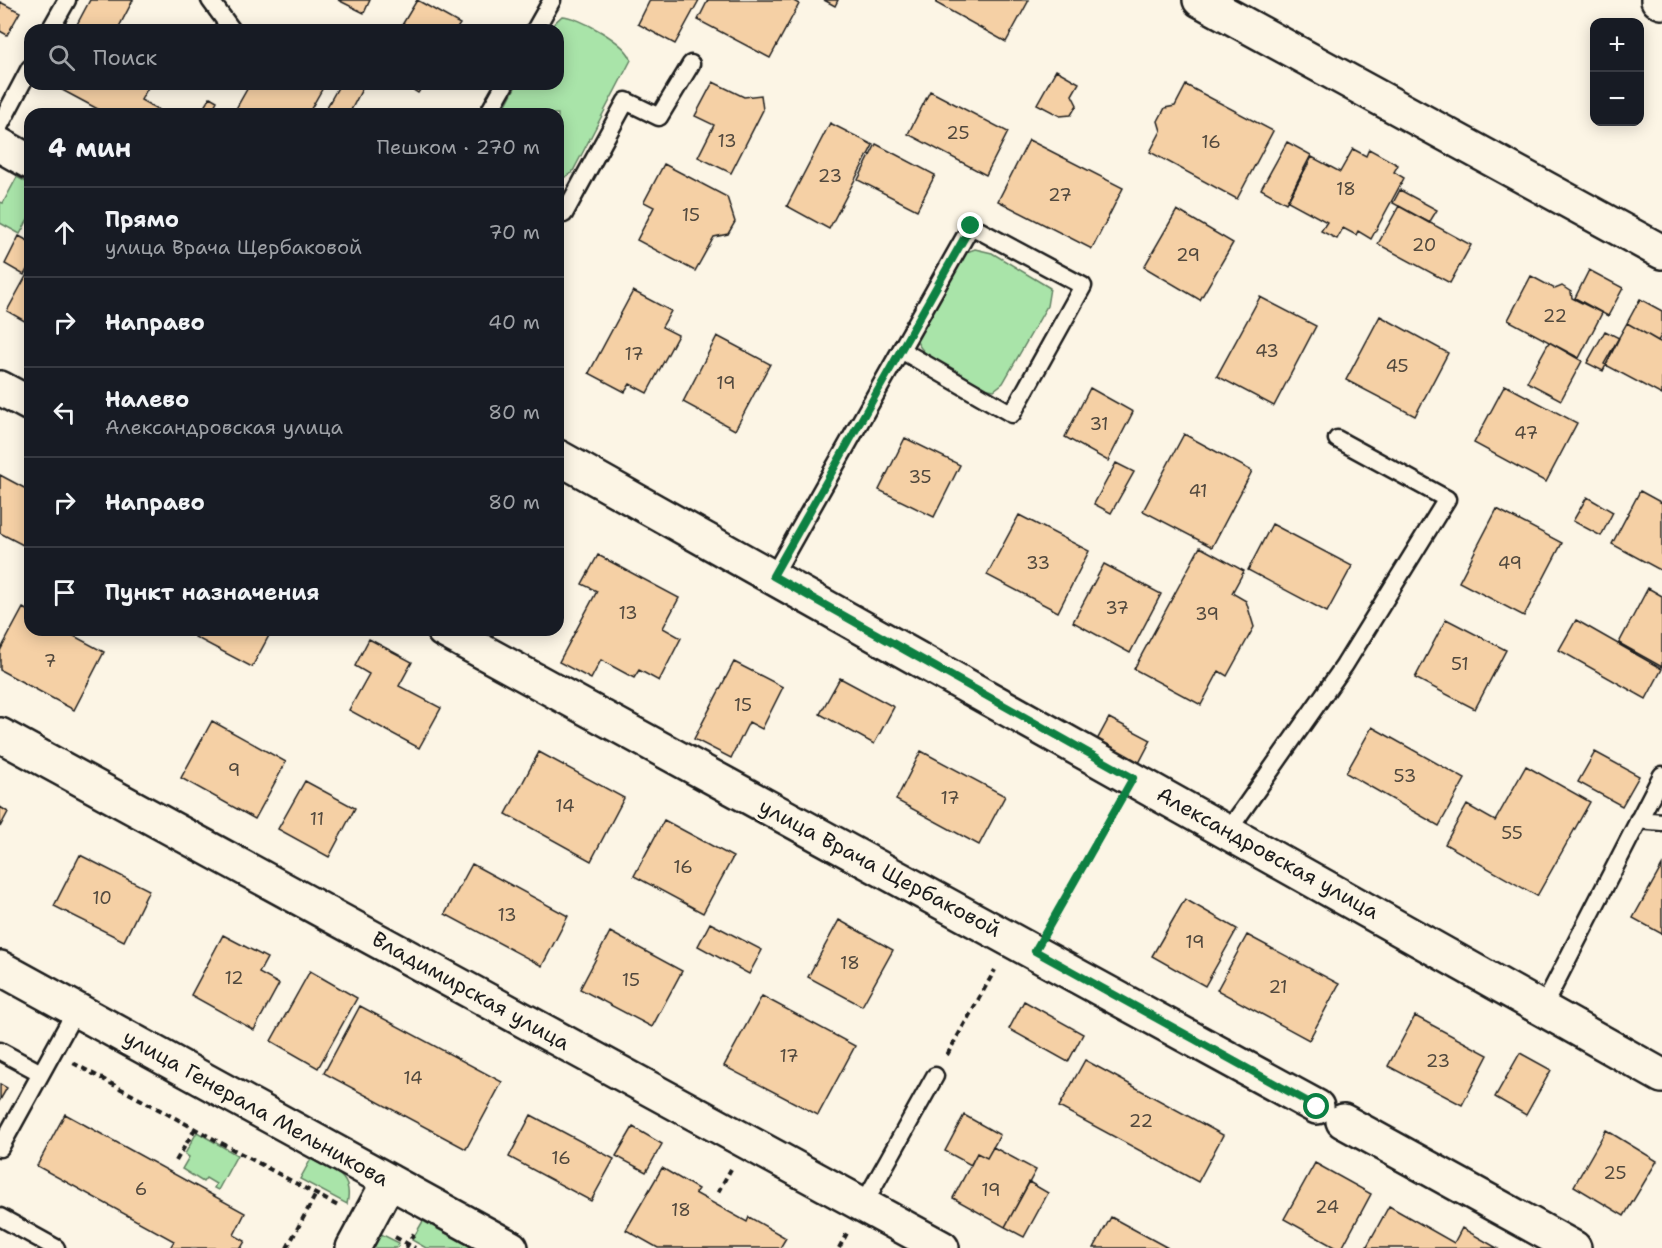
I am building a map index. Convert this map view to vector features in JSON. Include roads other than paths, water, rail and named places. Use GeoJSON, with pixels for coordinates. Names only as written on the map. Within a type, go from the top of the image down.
{"type":"FeatureCollection","features":[{"type":"Feature","properties":{"kind":"street"},"geometry":{"type":"LineString","coordinates":[[1200,0],[1662,252]]}},
{"type":"Feature","properties":{"kind":"street"},"geometry":{"type":"LineString","coordinates":[[1658,0],[1662,2]]}},
{"type":"Feature","properties":{"kind":"street"},"geometry":{"type":"LineString","coordinates":[[0,146],[24,159]]}},
{"type":"Feature","properties":{"kind":"street"},"geometry":{"type":"LineString","coordinates":[[0,388],[24,401]]}},
{"type":"Feature","properties":{"kind":"street","name":"Александровская улица"},"geometry":{"type":"LineString","coordinates":[[564,460],[1662,1076]]}},
{"type":"Feature","properties":{"kind":"street","name":"улица Врача Щербаковой"},"geometry":{"type":"LineString","coordinates":[[454,636],[1574,1248]]}},
{"type":"Feature","properties":{"kind":"street","name":"Владимирская улица"},"geometry":{"type":"LineString","coordinates":[[0,735],[942,1248]]}},
{"type":"Feature","properties":{"kind":"street","name":"улица Генерала Мельникова"},"geometry":{"type":"LineString","coordinates":[[0,968],[511,1248]]}},
{"type":"Feature","properties":{"kind":"street"},"geometry":{"type":"LineString","coordinates":[[360,1235],[389,1181]]}},
{"type":"Feature","properties":{"kind":"lane"},"geometry":{"type":"LineString","coordinates":[[53,24],[67,0]]}},
{"type":"Feature","properties":{"kind":"lane"},"geometry":{"type":"LineString","coordinates":[[210,0],[228,24]]}},
{"type":"Feature","properties":{"kind":"lane"},"geometry":{"type":"LineString","coordinates":[[538,24],[552,0]]}},
{"type":"Feature","properties":{"kind":"lane"},"geometry":{"type":"LineString","coordinates":[[564,210],[626,101],[659,117],[691,64]]}},
{"type":"Feature","properties":{"kind":"lane"},"geometry":{"type":"LineString","coordinates":[[0,125],[24,79]]}},
{"type":"Feature","properties":{"kind":"lane"},"geometry":{"type":"LineString","coordinates":[[491,108],[502,90]]}},
{"type":"Feature","properties":{"kind":"lane"},"geometry":{"type":"LineString","coordinates":[[773,576],[971,226],[1083,286],[1012,414],[901,350]]}},
{"type":"Feature","properties":{"kind":"lane"},"geometry":{"type":"LineString","coordinates":[[1228,831],[1344,666],[1447,500],[1338,439]]}},
{"type":"Feature","properties":{"kind":"lane"},"geometry":{"type":"LineString","coordinates":[[1542,1009],[1662,775]]}},
{"type":"Feature","properties":{"kind":"lane"},"geometry":{"type":"LineString","coordinates":[[1638,820],[1662,822]]}},
{"type":"Feature","properties":{"kind":"lane"},"geometry":{"type":"LineString","coordinates":[[0,1148],[76,1010]]}},
{"type":"Feature","properties":{"kind":"lane"},"geometry":{"type":"LineString","coordinates":[[0,1051],[41,1073]]}},
{"type":"Feature","properties":{"kind":"lane"},"geometry":{"type":"LineString","coordinates":[[863,1205],[935,1076]]}},
{"type":"Feature","properties":{"kind":"lane"},"geometry":{"type":"LineString","coordinates":[[0,1217],[56,1248]]}}]}
